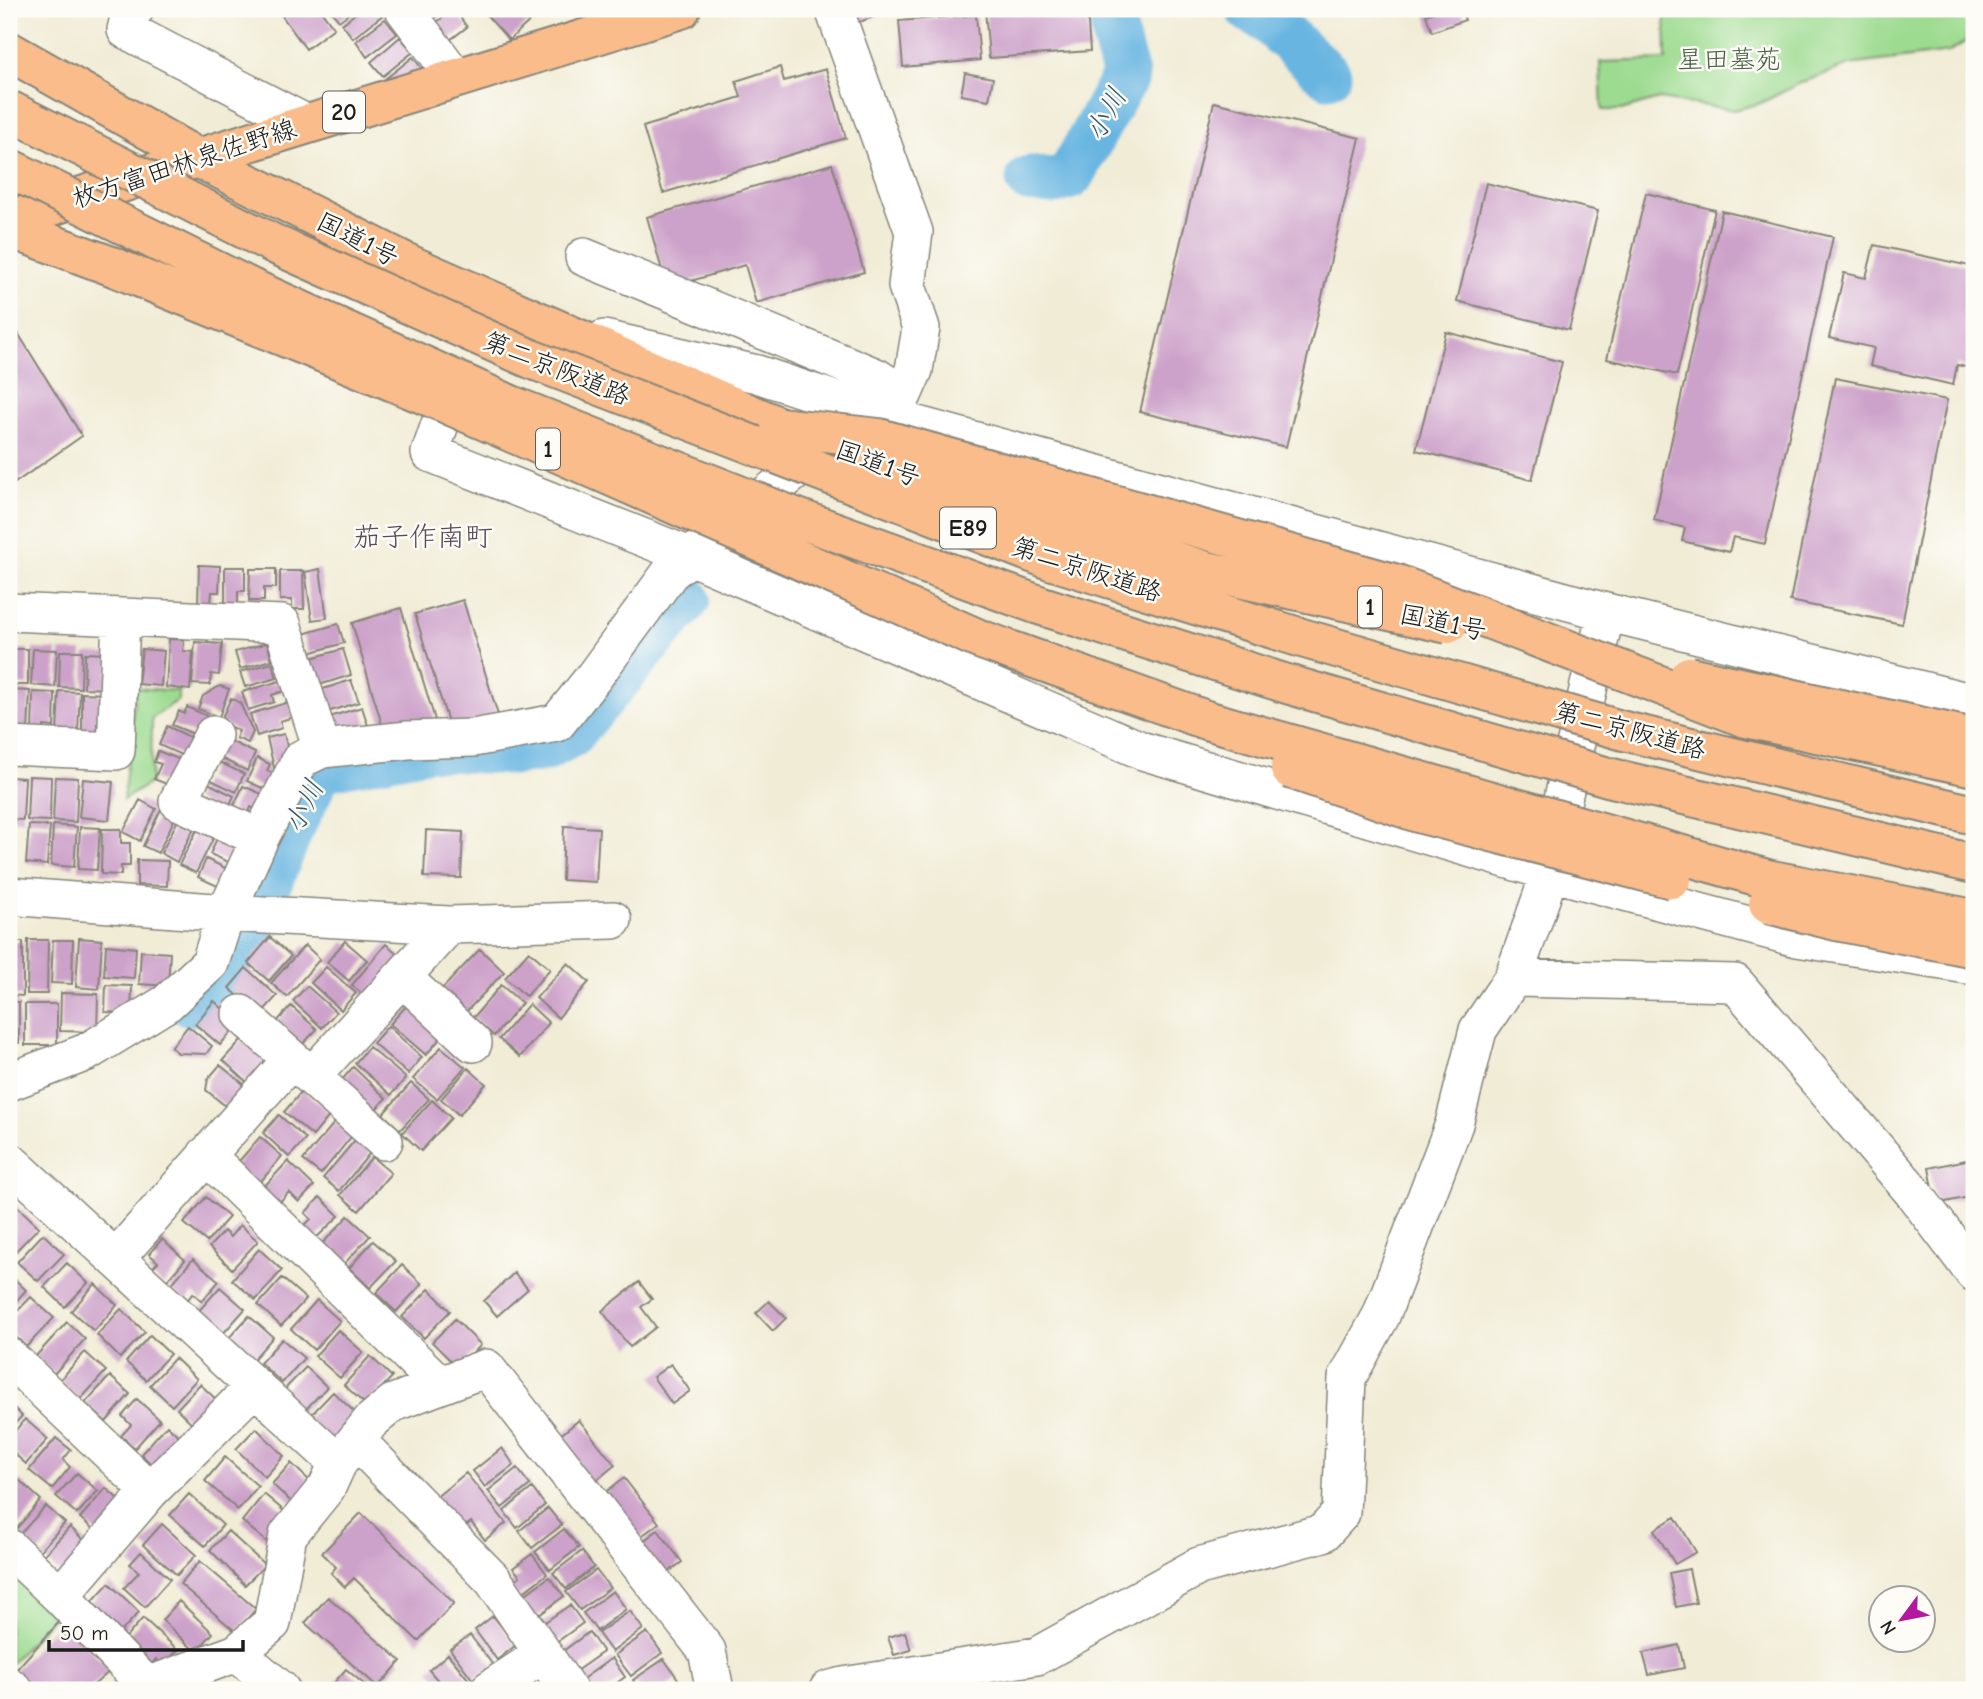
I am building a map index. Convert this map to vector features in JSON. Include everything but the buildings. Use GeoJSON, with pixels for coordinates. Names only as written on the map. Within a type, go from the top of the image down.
{"type":"FeatureCollection","features":[{"type":"Feature","properties":{"kind":"main road","name":"枚方富田林泉佐野線"},"geometry":{"type":"LineString","coordinates":[[9,220],[198,158],[681,9]]}},
{"type":"Feature","properties":{"kind":"main road","name":"国道1号"},"geometry":{"type":"LineString","coordinates":[[9,51],[198,158],[413,266],[780,427],[966,495],[1207,571],[1974,738]]}},
{"type":"Feature","properties":{"kind":"main road","name":"第二京阪道路"},"geometry":{"type":"LineString","coordinates":[[9,110],[276,245],[531,359],[1050,560],[1302,638],[1624,730],[1974,815]]}},
{"type":"Feature","properties":{"kind":"main road","name":"第二京阪道路"},"geometry":{"type":"LineString","coordinates":[[9,167],[251,288],[511,405],[800,519],[1026,601],[1287,684],[1608,777],[1974,864]]}},
{"type":"Feature","properties":{"kind":"main road","name":"1"},"geometry":{"type":"LineString","coordinates":[[9,228],[114,267],[447,404],[979,639],[1206,720],[1767,879],[1974,919]]}},
{"type":"Feature","properties":{"kind":"main road"},"geometry":{"type":"LineString","coordinates":[[780,427],[879,438],[1398,584],[1746,718],[1974,767]]}},
{"type":"Feature","properties":{"kind":"main road"},"geometry":{"type":"LineString","coordinates":[[979,639],[1072,692],[1418,813],[1836,921],[1974,948]]}},
{"type":"Feature","properties":{"kind":"street"},"geometry":{"type":"LineString","coordinates":[[404,9],[456,78]]}},
{"type":"Feature","properties":{"kind":"street"},"geometry":{"type":"LineString","coordinates":[[9,1082],[87,1052],[167,1003],[211,963],[240,914],[260,838],[300,759],[322,749],[408,740],[473,738],[557,723],[670,573],[835,439],[890,404],[914,370],[921,328],[907,286],[914,232],[834,9]]}},
{"type":"Feature","properties":{"kind":"street"},"geometry":{"type":"LineString","coordinates":[[126,10],[126,30],[307,124]]}},
{"type":"Feature","properties":{"kind":"street"},"geometry":{"type":"LineString","coordinates":[[584,257],[876,377],[890,404]]}},
{"type":"Feature","properties":{"kind":"street"},"geometry":{"type":"LineString","coordinates":[[558,329],[890,404],[1606,612],[1974,703]]}},
{"type":"Feature","properties":{"kind":"street"},"geometry":{"type":"LineString","coordinates":[[447,404],[429,453],[692,557],[1143,751],[1546,871],[1797,938],[1974,966]]}},
{"type":"Feature","properties":{"kind":"street"},"geometry":{"type":"LineString","coordinates":[[9,612],[282,624],[322,749]]}},
{"type":"Feature","properties":{"kind":"street"},"geometry":{"type":"LineString","coordinates":[[828,1690],[1037,1656],[1199,1566],[1323,1533],[1341,1513],[1346,1378],[1381,1316],[1454,1124],[1478,1030],[1513,978],[1543,893],[1606,612]]}},
{"type":"Feature","properties":{"kind":"street"},"geometry":{"type":"LineString","coordinates":[[9,746],[116,751],[121,617]]}},
{"type":"Feature","properties":{"kind":"street"},"geometry":{"type":"LineString","coordinates":[[213,735],[170,798],[260,838]]}},
{"type":"Feature","properties":{"kind":"street"},"geometry":{"type":"LineString","coordinates":[[9,896],[240,914],[449,925],[613,920]]}},
{"type":"Feature","properties":{"kind":"street"},"geometry":{"type":"LineString","coordinates":[[116,1258],[205,1155],[402,977],[449,925]]}},
{"type":"Feature","properties":{"kind":"street"},"geometry":{"type":"LineString","coordinates":[[402,977],[473,1043]]}},
{"type":"Feature","properties":{"kind":"street"},"geometry":{"type":"LineString","coordinates":[[1513,978],[1735,983],[1912,1191],[1974,1273]]}},
{"type":"Feature","properties":{"kind":"street"},"geometry":{"type":"LineString","coordinates":[[241,1014],[384,1141]]}},
{"type":"Feature","properties":{"kind":"street"},"geometry":{"type":"LineString","coordinates":[[205,1155],[439,1384]]}},
{"type":"Feature","properties":{"kind":"street"},"geometry":{"type":"LineString","coordinates":[[9,1161],[255,1386],[347,1452],[493,1580],[568,1690]]}},
{"type":"Feature","properties":{"kind":"street"},"geometry":{"type":"LineString","coordinates":[[9,1357],[150,1491]]}},
{"type":"Feature","properties":{"kind":"street"},"geometry":{"type":"LineString","coordinates":[[9,1548],[60,1595],[145,1688],[237,1653],[272,1623],[288,1535],[327,1487],[347,1452],[371,1421],[393,1403],[486,1368],[707,1651],[715,1690]]}},
{"type":"Feature","properties":{"kind":"street"},"geometry":{"type":"LineString","coordinates":[[60,1595],[150,1491],[255,1386]]}},
{"type":"Feature","properties":{"kind":"street"},"geometry":{"type":"LineString","coordinates":[[237,1653],[281,1690]]}},
{"type":"Feature","properties":{"kind":"street"},"geometry":{"type":"LineString","coordinates":[[489,1690],[543,1654]]}},
{"type":"Feature","properties":{"kind":"street"},"geometry":{"type":"LineString","coordinates":[[9,1686],[14,1690]]}},
{"type":"Feature","properties":{"kind":"green space","name":"星田墓苑"},"geometry":{"type":"Polygon","coordinates":[[[1665,9],[1974,9],[1974,29],[1968,40],[1949,52],[1849,65],[1798,84],[1761,103],[1734,110],[1659,99],[1621,110],[1602,110],[1600,62],[1666,60],[1665,9]]]}},
{"type":"Feature","properties":{"kind":"green space"},"geometry":{"type":"Polygon","coordinates":[[[136,688],[179,691],[178,700],[152,718],[151,782],[123,800],[136,688]]]}},
{"type":"Feature","properties":{"kind":"green space"},"geometry":{"type":"Polygon","coordinates":[[[9,1567],[57,1613],[11,1663],[9,1661],[9,1567]]]}},
{"type":"Feature","properties":{"kind":"waterway","name":"小川"},"geometry":{"type":"LineString","coordinates":[[1029,179],[1054,181],[1070,176],[1126,75],[1111,9]]}},
{"type":"Feature","properties":{"kind":"waterway","name":"小川"},"geometry":{"type":"LineString","coordinates":[[1249,9],[1264,17],[1328,75]]}},
{"type":"Feature","properties":{"kind":"waterway","name":"小川"},"geometry":{"type":"LineString","coordinates":[[190,1003],[220,976],[233,953],[246,939],[290,830],[320,769],[430,747],[516,752],[545,748],[571,734],[687,599]]}},
{"type":"Feature","properties":{"kind":"district","name":"茄子作南町"},"geometry":{"type":"Point","coordinates":[423,536]}}]}
